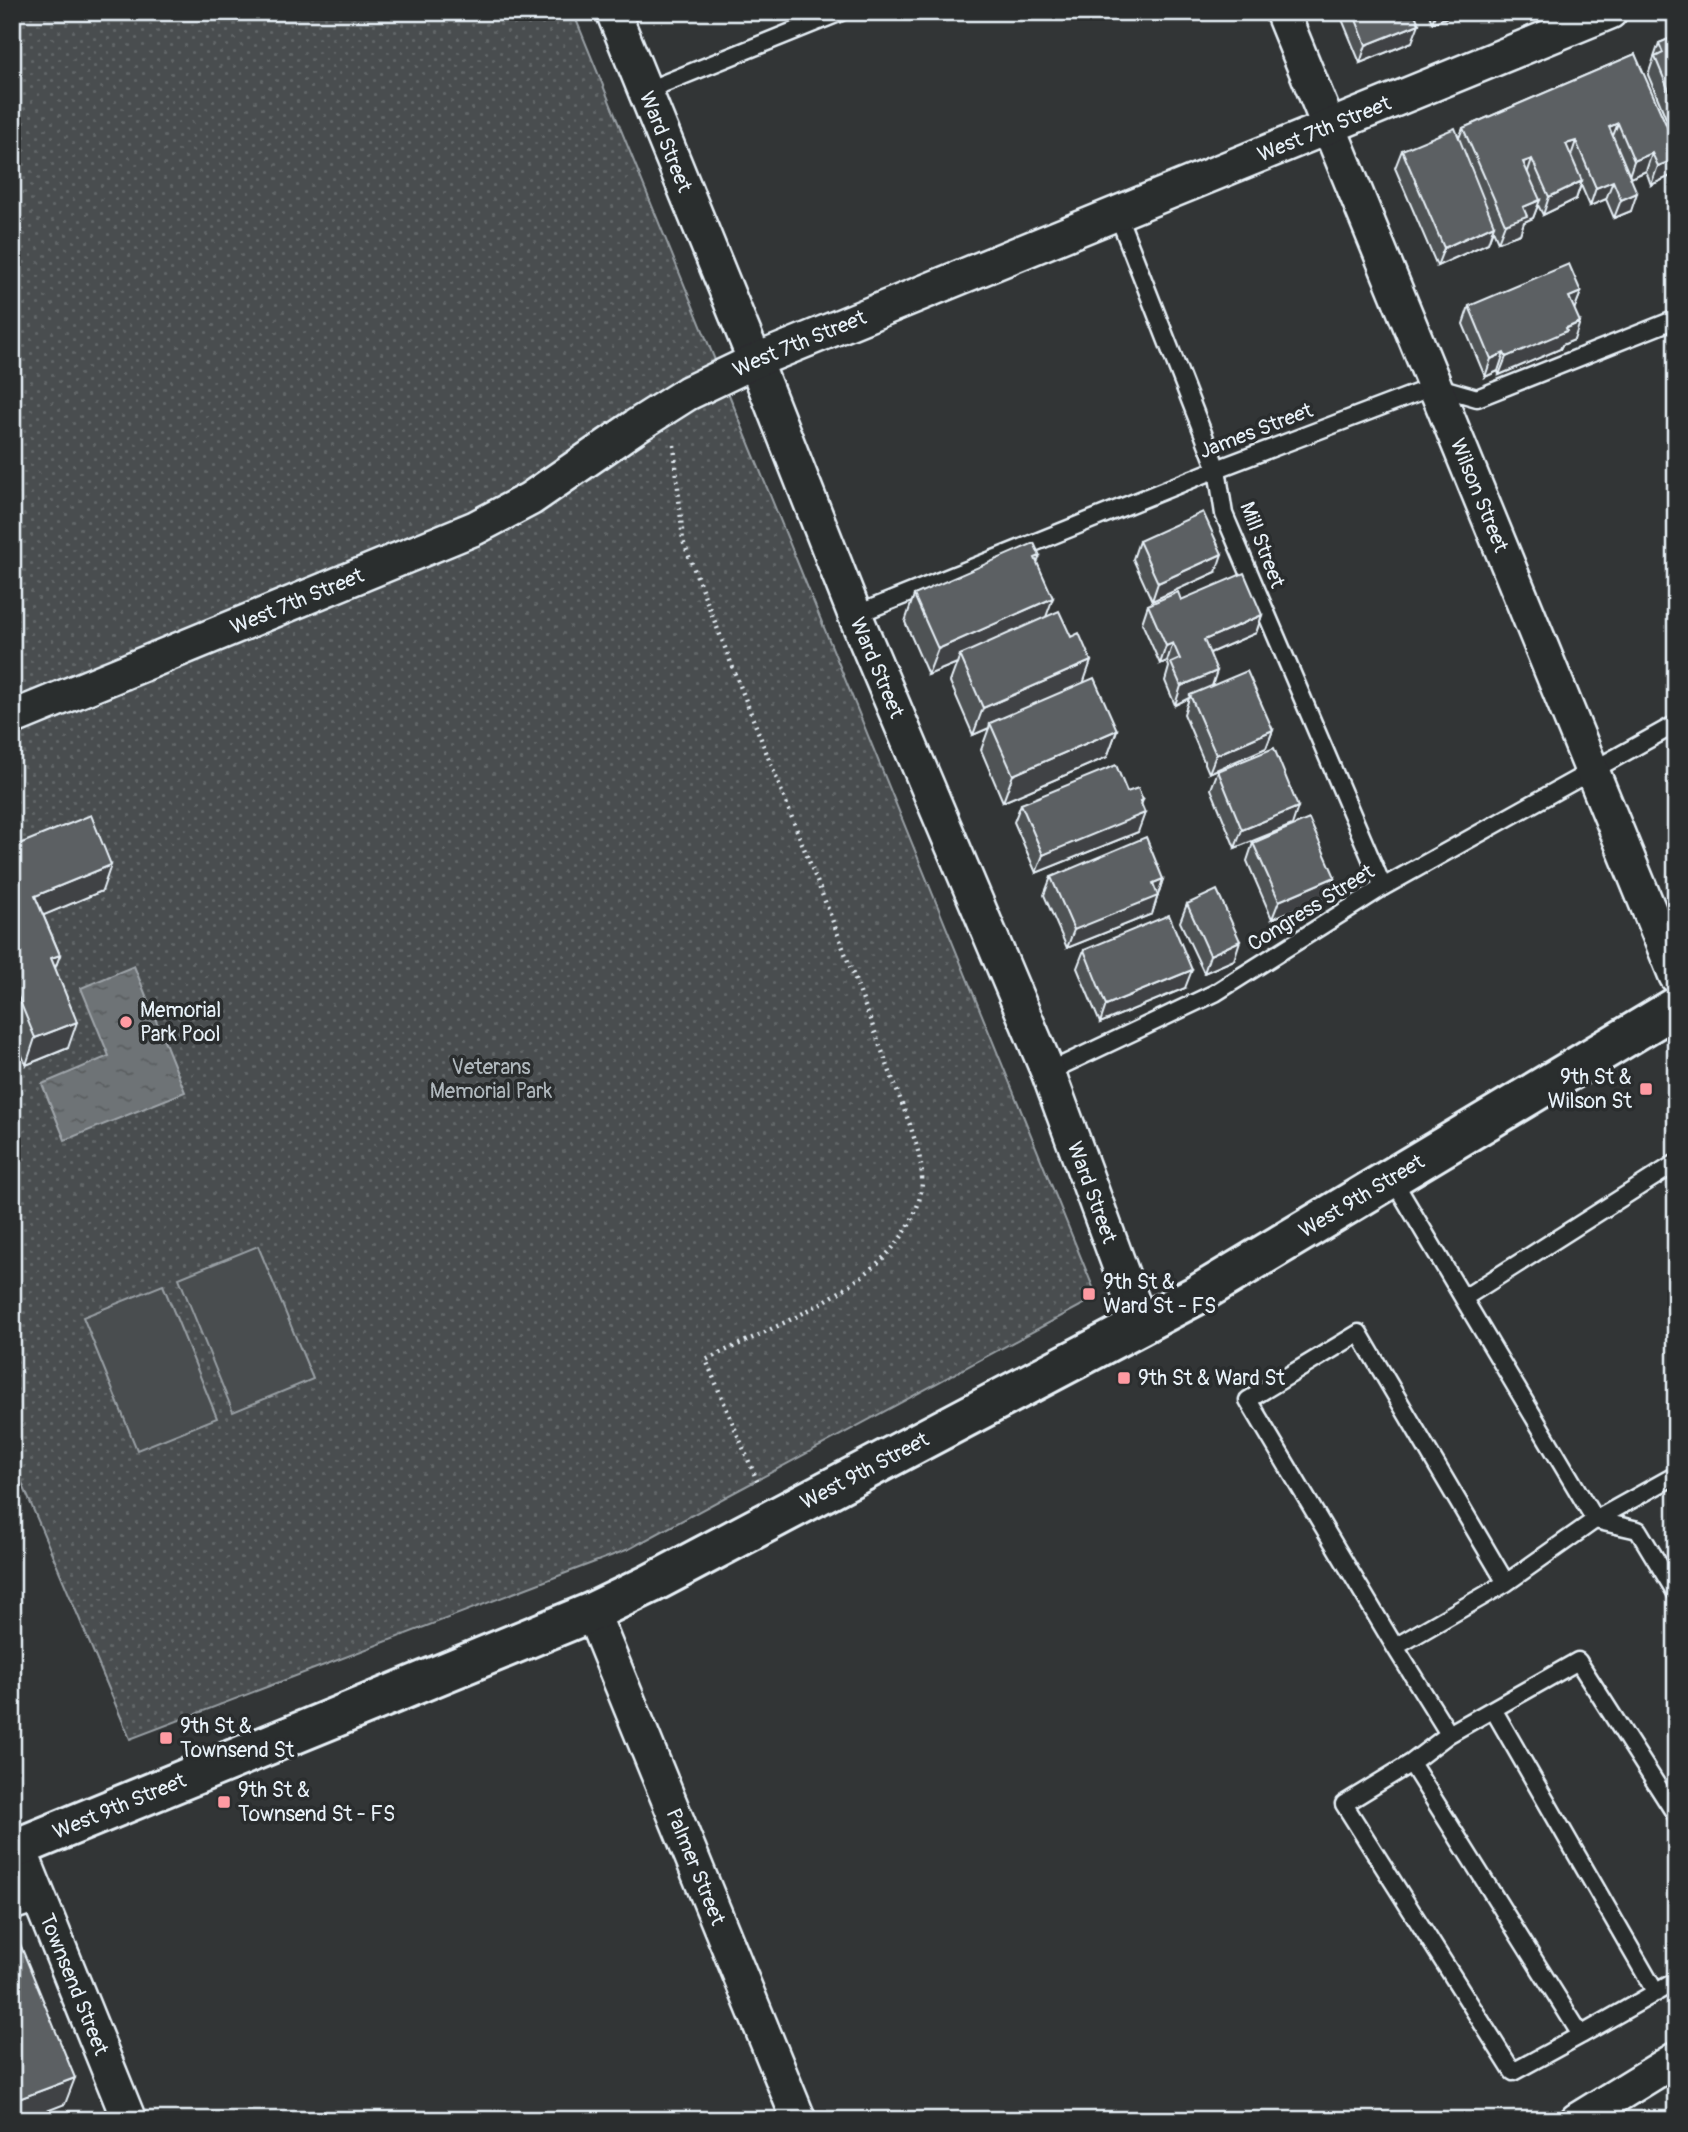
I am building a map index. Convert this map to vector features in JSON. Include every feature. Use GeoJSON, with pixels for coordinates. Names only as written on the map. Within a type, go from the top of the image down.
{"type":"FeatureCollection","features":[{"type":"Feature","properties":{"kind":"main road","name":"West 9th Street"},"geometry":{"type":"LineString","coordinates":[[16,1849],[592,1612],[650,1584],[1207,1289],[1676,1007]]}},
{"type":"Feature","properties":{"kind":"street","name":"Ward Street"},"geometry":{"type":"LineString","coordinates":[[613,12],[855,615],[1048,1072],[1141,1325]]}},
{"type":"Feature","properties":{"kind":"street","name":"Wilson Street"},"geometry":{"type":"LineString","coordinates":[[1282,12],[1676,976]]}},
{"type":"Feature","properties":{"kind":"street","name":"West 7th Street"},"geometry":{"type":"LineString","coordinates":[[12,718],[475,528],[530,499],[688,393],[755,361],[1610,12]]}},
{"type":"Feature","properties":{"kind":"street","name":"Palmer Street"},"geometry":{"type":"LineString","coordinates":[[592,1612],[799,2120]]}},
{"type":"Feature","properties":{"kind":"street","name":"Townsend Street"},"geometry":{"type":"LineString","coordinates":[[16,1849],[27,1907],[129,2120]]}},
{"type":"Feature","properties":{"kind":"street"},"geometry":{"type":"LineString","coordinates":[[1577,2120],[1618,2109],[1676,2059]]}},
{"type":"Feature","properties":{"kind":"lane"},"geometry":{"type":"LineString","coordinates":[[645,91],[841,12]]}},
{"type":"Feature","properties":{"kind":"lane","name":"Mill Street"},"geometry":{"type":"LineString","coordinates":[[1117,213],[1217,468],[1224,514],[1383,887]]}},
{"type":"Feature","properties":{"kind":"lane"},"geometry":{"type":"LineString","coordinates":[[1435,386],[1477,398],[1676,319]]}},
{"type":"Feature","properties":{"kind":"lane","name":"James Street"},"geometry":{"type":"LineString","coordinates":[[855,615],[1217,468],[1435,386]]}},
{"type":"Feature","properties":{"kind":"lane","name":"Congress Street"},"geometry":{"type":"LineString","coordinates":[[1048,1072],[1215,993],[1383,887],[1676,724]]}},
{"type":"Feature","properties":{"kind":"lane"},"geometry":{"type":"LineString","coordinates":[[1464,1298],[1676,1163]]}},
{"type":"Feature","properties":{"kind":"lane"},"geometry":{"type":"LineString","coordinates":[[1392,1178],[1595,1520],[1638,1530],[1676,1593]]}},
{"type":"Feature","properties":{"kind":"lane"},"geometry":{"type":"LineString","coordinates":[[1449,1734],[1248,1400],[1359,1333],[1506,1583]]}},
{"type":"Feature","properties":{"kind":"lane"},"geometry":{"type":"LineString","coordinates":[[1395,1647],[1506,1583],[1595,1520],[1676,1475]]}},
{"type":"Feature","properties":{"kind":"lane"},"geometry":{"type":"LineString","coordinates":[[1676,1815],[1578,1661],[1449,1734],[1411,1763],[1345,1804],[1513,2072],[1676,1981]]}},
{"type":"Feature","properties":{"kind":"lane"},"geometry":{"type":"LineString","coordinates":[[1493,1709],[1656,1993]]}},
{"type":"Feature","properties":{"kind":"lane"},"geometry":{"type":"LineString","coordinates":[[1411,1763],[1581,2035]]}},
{"type":"Feature","properties":{"kind":"path"},"geometry":{"type":"LineString","coordinates":[[663,409],[676,450],[683,541],[837,932],[919,1154],[922,1182],[917,1209],[901,1240],[874,1267],[831,1298],[706,1360],[773,1520]]}},
{"type":"Feature","properties":{"kind":"green space","name":"Veterans Memorial Park"},"geometry":{"type":"Polygon","coordinates":[[[12,12],[573,12],[1097,1297],[629,1549],[130,1739],[12,1459],[12,12]]]}},
{"type":"Feature","properties":{"kind":"green space"},"geometry":{"type":"Polygon","coordinates":[[[258,1246],[313,1379],[233,1412],[179,1278],[258,1246]]]}},
{"type":"Feature","properties":{"kind":"green space"},"geometry":{"type":"Polygon","coordinates":[[[163,1285],[217,1418],[137,1450],[83,1317],[163,1285]]]}},
{"type":"Feature","properties":{"kind":"water","name":"Memorial Park Pool"},"geometry":{"type":"Polygon","coordinates":[[[134,966],[185,1092],[65,1140],[42,1084],[109,1056],[81,988],[134,966]]]}},
{"type":"Feature","properties":{"kind":"building"},"geometry":{"type":"Polygon","coordinates":[[[1353,12],[1414,12],[1419,24],[1366,45],[1353,12]]]}},
{"type":"Feature","properties":{"kind":"building"},"geometry":{"type":"Polygon","coordinates":[[[1676,36],[1676,108],[1655,57],[1663,53],[1659,43],[1676,36]]]}},
{"type":"Feature","properties":{"kind":"building"},"geometry":{"type":"Polygon","coordinates":[[[1635,54],[1676,147],[1676,159],[1658,166],[1652,153],[1634,161],[1618,123],[1609,127],[1637,193],[1621,200],[1613,181],[1596,188],[1576,141],[1566,144],[1582,181],[1549,197],[1532,159],[1523,162],[1540,200],[1523,207],[1527,216],[1505,224],[1463,128],[1635,54]]]}},
{"type":"Feature","properties":{"kind":"building"},"geometry":{"type":"Polygon","coordinates":[[[1455,128],[1494,225],[1444,248],[1402,150],[1455,128]]]}},
{"type":"Feature","properties":{"kind":"building"},"geometry":{"type":"Polygon","coordinates":[[[1569,264],[1581,292],[1569,297],[1580,322],[1566,328],[1567,331],[1506,357],[1504,353],[1491,359],[1469,306],[1569,264]]]}},
{"type":"Feature","properties":{"kind":"building"},"geometry":{"type":"Polygon","coordinates":[[[1203,512],[1222,554],[1158,583],[1139,541],[1203,512]]]}},
{"type":"Feature","properties":{"kind":"building"},"geometry":{"type":"Polygon","coordinates":[[[1034,543],[1040,556],[1035,558],[1053,598],[938,649],[914,595],[1034,543]]]}},
{"type":"Feature","properties":{"kind":"building"},"geometry":{"type":"Polygon","coordinates":[[[1244,573],[1262,615],[1204,640],[1217,671],[1181,686],[1171,663],[1180,659],[1173,643],[1166,646],[1148,605],[1178,592],[1181,600],[1244,573]]]}},
{"type":"Feature","properties":{"kind":"building"},"geometry":{"type":"Polygon","coordinates":[[[1059,611],[1071,637],[1079,633],[1091,661],[983,708],[960,655],[1059,611]]]}},
{"type":"Feature","properties":{"kind":"building"},"geometry":{"type":"Polygon","coordinates":[[[1247,671],[1273,730],[1216,755],[1190,695],[1247,671]]]}},
{"type":"Feature","properties":{"kind":"building"},"geometry":{"type":"Polygon","coordinates":[[[1094,678],[1117,730],[1013,775],[990,723],[1094,678]]]}},
{"type":"Feature","properties":{"kind":"building"},"geometry":{"type":"Polygon","coordinates":[[[1274,748],[1298,807],[1242,830],[1218,771],[1274,748]]]}},
{"type":"Feature","properties":{"kind":"building"},"geometry":{"type":"Polygon","coordinates":[[[1116,765],[1127,792],[1138,788],[1145,813],[1043,855],[1021,804],[1116,765]]]}},
{"type":"Feature","properties":{"kind":"building"},"geometry":{"type":"Polygon","coordinates":[[[91,815],[111,865],[35,896],[60,955],[51,958],[77,1022],[35,1038],[12,982],[12,847],[91,815]]]}},
{"type":"Feature","properties":{"kind":"building"},"geometry":{"type":"Polygon","coordinates":[[[1309,819],[1335,877],[1279,901],[1253,843],[1309,819]]]}},
{"type":"Feature","properties":{"kind":"building"},"geometry":{"type":"Polygon","coordinates":[[[1146,837],[1163,879],[1153,883],[1158,896],[1074,930],[1051,877],[1146,837]]]}},
{"type":"Feature","properties":{"kind":"building"},"geometry":{"type":"Polygon","coordinates":[[[1217,890],[1240,941],[1210,955],[1187,904],[1217,890]]]}},
{"type":"Feature","properties":{"kind":"building"},"geometry":{"type":"Polygon","coordinates":[[[1169,915],[1192,970],[1106,1005],[1084,950],[1169,915]]]}},
{"type":"Feature","properties":{"kind":"building"},"geometry":{"type":"Polygon","coordinates":[[[20,1944],[75,2078],[13,2101],[20,2120],[12,2120],[12,1948],[20,1944]]]}},
{"type":"Feature","properties":{"kind":"place","name":"Memorial Park Pool"},"geometry":{"type":"Point","coordinates":[126,1022]}},
{"type":"Feature","properties":{"kind":"place","name":"9th St & Wilson St"},"geometry":{"type":"Point","coordinates":[1646,1089]}},
{"type":"Feature","properties":{"kind":"place","name":"9th St & Ward St - FS"},"geometry":{"type":"Point","coordinates":[1089,1294]}},
{"type":"Feature","properties":{"kind":"place","name":"9th St & Ward St"},"geometry":{"type":"Point","coordinates":[1124,1378]}},
{"type":"Feature","properties":{"kind":"place","name":"9th St & Townsend St"},"geometry":{"type":"Point","coordinates":[166,1738]}},
{"type":"Feature","properties":{"kind":"place","name":"9th St & Townsend St - FS"},"geometry":{"type":"Point","coordinates":[224,1802]}}]}
